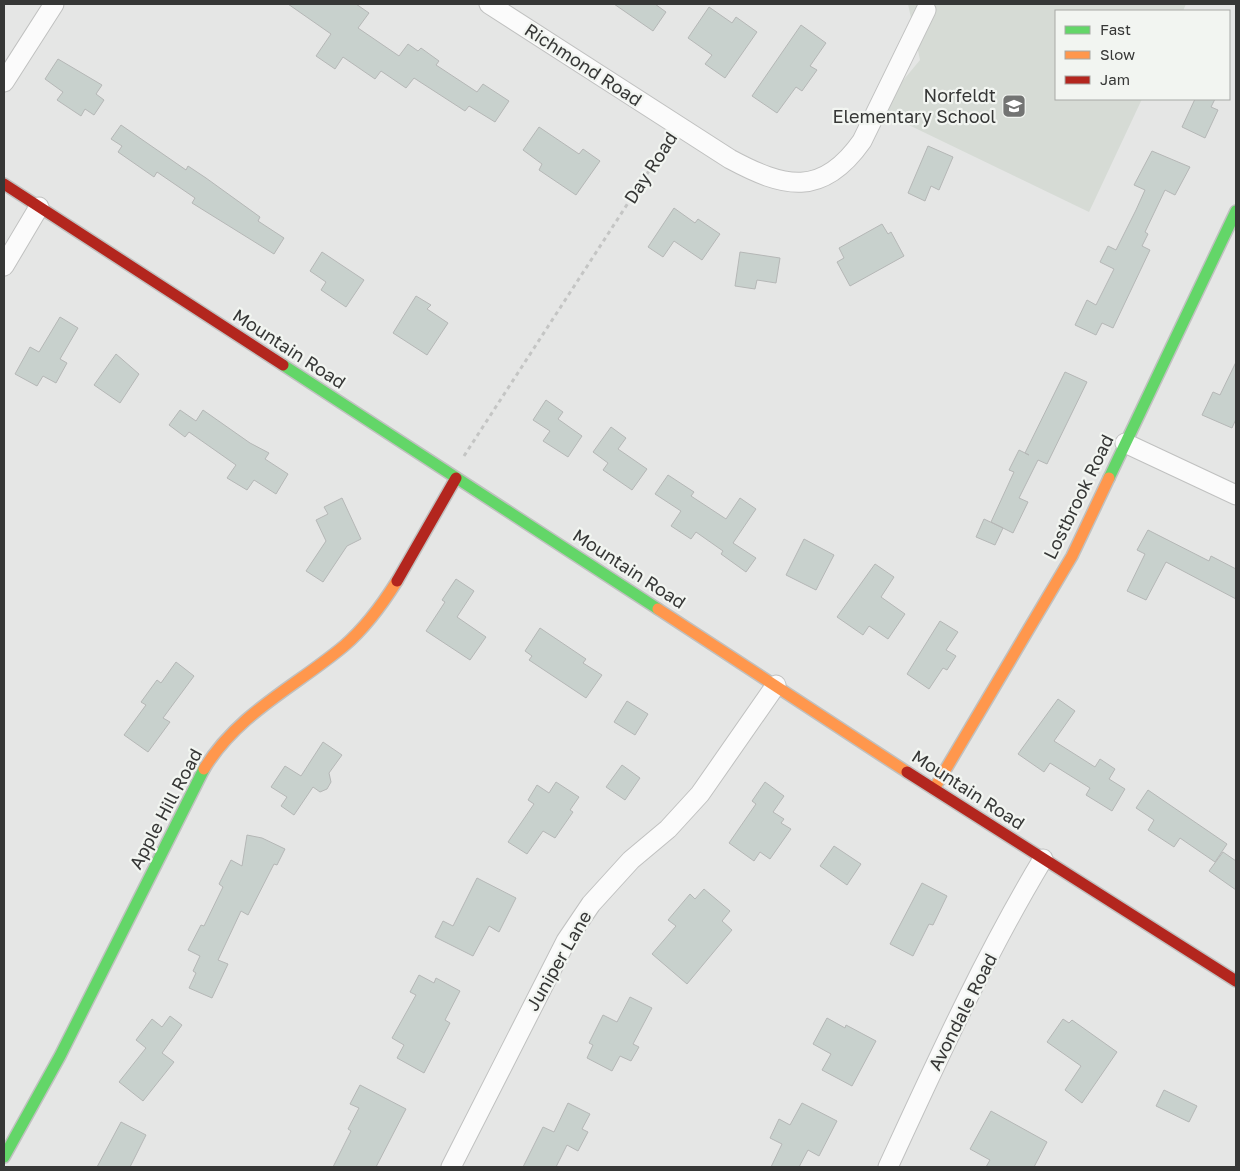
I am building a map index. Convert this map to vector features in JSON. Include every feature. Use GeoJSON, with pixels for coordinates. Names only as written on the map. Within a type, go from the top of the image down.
{"type":"FeatureCollection","features":[{"type":"Feature","properties":{"kind":"street"},"geometry":{"type":"LineString","coordinates":[[4,82],[54,4]]}},
{"type":"Feature","properties":{"kind":"street","name":"Richmond Road"},"geometry":{"type":"LineString","coordinates":[[489,4],[678,127]]}},
{"type":"Feature","properties":{"kind":"street","name":"Day Road"},"geometry":{"type":"LineString","coordinates":[[678,127],[761,176],[789,183],[815,180],[828,175],[847,160],[862,141],[926,10]]}},
{"type":"Feature","properties":{"kind":"street","name":"Mountain Road"},"geometry":{"type":"LineString","coordinates":[[4,184],[934,789],[1236,981]]}},
{"type":"Feature","properties":{"kind":"street"},"geometry":{"type":"LineString","coordinates":[[4,266],[38,207]]}},
{"type":"Feature","properties":{"kind":"street","name":"Lostbrook Road"},"geometry":{"type":"LineString","coordinates":[[934,789],[1072,556],[1236,211]]}},
{"type":"Feature","properties":{"kind":"street"},"geometry":{"type":"LineString","coordinates":[[1125,443],[1236,495]]}},
{"type":"Feature","properties":{"kind":"street","name":"Apple Hill Road"},"geometry":{"type":"LineString","coordinates":[[4,1157],[74,1030],[192,791],[221,745],[246,718],[336,654],[362,628],[380,606],[406,564],[438,505],[456,478]]}},
{"type":"Feature","properties":{"kind":"street","name":"Juniper Lane"},"geometry":{"type":"LineString","coordinates":[[450,1167],[566,941],[591,904],[631,860],[668,830],[700,794],[776,685]]}},
{"type":"Feature","properties":{"kind":"street","name":"Avondale Road"},"geometry":{"type":"LineString","coordinates":[[888,1167],[944,1048],[1023,893],[1043,859]]}},
{"type":"Feature","properties":{"kind":"path","name":"Day Road"},"geometry":{"type":"LineString","coordinates":[[461,461],[678,127]]}},
{"type":"Feature","properties":{"kind":"shaded area","name":"Norfeldt Elementary School"},"geometry":{"type":"Polygon","coordinates":[[[908,4],[1186,4],[1183,10],[1055,10],[1055,100],[1142,100],[1089,212],[886,114],[900,84],[920,60],[908,4]]]}},
{"type":"Feature","properties":{"kind":"building"},"geometry":{"type":"Polygon","coordinates":[[[288,4],[356,4],[369,13],[358,28],[399,56],[408,44],[418,51],[421,48],[439,61],[436,65],[477,92],[483,84],[509,101],[495,122],[469,106],[465,111],[414,78],[406,88],[381,71],[375,79],[343,57],[335,69],[316,56],[331,34],[288,4]]]}},
{"type":"Feature","properties":{"kind":"building"},"geometry":{"type":"Polygon","coordinates":[[[614,4],[655,4],[666,12],[653,31],[614,4]]]}},
{"type":"Feature","properties":{"kind":"building"},"geometry":{"type":"Polygon","coordinates":[[[709,7],[732,23],[736,17],[757,32],[725,78],[705,64],[712,55],[688,38],[709,7]]]}},
{"type":"Feature","properties":{"kind":"building"},"geometry":{"type":"Polygon","coordinates":[[[801,25],[826,43],[810,66],[817,70],[802,91],[796,87],[777,113],[752,96],[801,25]]]}},
{"type":"Feature","properties":{"kind":"building"},"geometry":{"type":"Polygon","coordinates":[[[58,59],[102,85],[96,94],[104,100],[94,115],[85,109],[81,116],[57,100],[63,92],[45,79],[58,59]]]}},
{"type":"Feature","properties":{"kind":"building"},"geometry":{"type":"Polygon","coordinates":[[[1195,100],[1214,100],[1211,107],[1218,110],[1205,138],[1182,127],[1195,100]]]}},
{"type":"Feature","properties":{"kind":"building"},"geometry":{"type":"Polygon","coordinates":[[[121,125],[186,170],[188,166],[260,217],[258,221],[284,238],[274,254],[192,203],[195,198],[157,172],[154,177],[118,152],[122,146],[111,139],[121,125]]]}},
{"type":"Feature","properties":{"kind":"building"},"geometry":{"type":"Polygon","coordinates":[[[539,127],[579,154],[583,149],[600,161],[576,195],[539,170],[542,164],[523,150],[539,127]]]}},
{"type":"Feature","properties":{"kind":"building"},"geometry":{"type":"Polygon","coordinates":[[[928,146],[953,157],[939,190],[931,186],[925,201],[908,193],[928,146]]]}},
{"type":"Feature","properties":{"kind":"building"},"geometry":{"type":"Polygon","coordinates":[[[1152,151],[1190,167],[1175,195],[1165,190],[1145,232],[1148,234],[1142,246],[1150,250],[1113,328],[1102,323],[1096,335],[1075,325],[1087,300],[1096,305],[1114,269],[1100,262],[1108,246],[1116,250],[1136,210],[1145,190],[1134,185],[1152,151]]]}},
{"type":"Feature","properties":{"kind":"building"},"geometry":{"type":"Polygon","coordinates":[[[674,208],[695,223],[698,219],[720,234],[702,260],[674,241],[663,257],[648,247],[674,208]]]}},
{"type":"Feature","properties":{"kind":"building"},"geometry":{"type":"Polygon","coordinates":[[[882,224],[888,234],[891,232],[904,256],[850,286],[837,262],[844,258],[839,248],[882,224]]]}},
{"type":"Feature","properties":{"kind":"building"},"geometry":{"type":"Polygon","coordinates":[[[322,252],[364,280],[346,307],[321,290],[326,282],[310,271],[322,252]]]}},
{"type":"Feature","properties":{"kind":"building"},"geometry":{"type":"Polygon","coordinates":[[[740,252],[780,258],[776,283],[757,280],[755,289],[735,286],[740,252]]]}},
{"type":"Feature","properties":{"kind":"building"},"geometry":{"type":"Polygon","coordinates":[[[416,296],[431,305],[427,309],[448,323],[427,355],[393,333],[416,296]]]}},
{"type":"Feature","properties":{"kind":"building"},"geometry":{"type":"Polygon","coordinates":[[[60,317],[78,328],[60,359],[67,363],[56,383],[43,376],[37,386],[15,374],[30,347],[39,352],[60,317]]]}},
{"type":"Feature","properties":{"kind":"building"},"geometry":{"type":"Polygon","coordinates":[[[116,354],[139,374],[120,403],[94,385],[116,354]]]}},
{"type":"Feature","properties":{"kind":"building"},"geometry":{"type":"Polygon","coordinates":[[[1236,362],[1236,419],[1232,428],[1202,415],[1213,392],[1220,395],[1236,362]]]}},
{"type":"Feature","properties":{"kind":"building"},"geometry":{"type":"Polygon","coordinates":[[[1065,372],[1087,382],[1047,464],[1038,460],[1019,498],[1028,502],[1013,533],[991,522],[1014,472],[1009,470],[1019,450],[1025,453],[1065,372]]]}},
{"type":"Feature","properties":{"kind":"building"},"geometry":{"type":"Polygon","coordinates":[[[546,400],[563,412],[558,419],[582,436],[568,457],[543,441],[550,431],[533,420],[546,400]]]}},
{"type":"Feature","properties":{"kind":"building"},"geometry":{"type":"Polygon","coordinates":[[[180,410],[196,421],[203,410],[250,443],[269,453],[265,459],[288,474],[276,494],[254,480],[247,490],[227,478],[236,465],[189,432],[185,437],[169,425],[180,410]]]}},
{"type":"Feature","properties":{"kind":"building"},"geometry":{"type":"Polygon","coordinates":[[[611,427],[626,438],[618,449],[647,469],[632,490],[603,470],[608,463],[593,452],[611,427]]]}},
{"type":"Feature","properties":{"kind":"building"},"geometry":{"type":"Polygon","coordinates":[[[668,475],[694,492],[691,496],[726,519],[740,498],[756,509],[733,543],[756,558],[746,572],[721,554],[723,551],[696,532],[691,539],[671,526],[681,511],[655,494],[668,475]]]}},
{"type":"Feature","properties":{"kind":"building"},"geometry":{"type":"Polygon","coordinates":[[[342,498],[361,539],[347,546],[323,582],[306,571],[326,541],[316,520],[328,514],[324,507],[342,498]]]}},
{"type":"Feature","properties":{"kind":"building"},"geometry":{"type":"Polygon","coordinates":[[[984,519],[1003,528],[995,545],[976,537],[984,519]]]}},
{"type":"Feature","properties":{"kind":"building"},"geometry":{"type":"Polygon","coordinates":[[[1148,530],[1209,561],[1211,556],[1236,569],[1236,599],[1166,562],[1146,600],[1127,591],[1145,554],[1137,550],[1148,530]]]}},
{"type":"Feature","properties":{"kind":"building"},"geometry":{"type":"Polygon","coordinates":[[[804,539],[834,555],[816,590],[786,575],[804,539]]]}},
{"type":"Feature","properties":{"kind":"building"},"geometry":{"type":"Polygon","coordinates":[[[875,564],[894,577],[881,597],[905,614],[888,639],[869,626],[863,635],[837,617],[875,564]]]}},
{"type":"Feature","properties":{"kind":"building"},"geometry":{"type":"Polygon","coordinates":[[[456,579],[474,591],[457,617],[486,637],[470,660],[426,631],[445,602],[442,600],[456,579]]]}},
{"type":"Feature","properties":{"kind":"building"},"geometry":{"type":"Polygon","coordinates":[[[940,621],[958,632],[946,650],[956,656],[947,670],[943,668],[929,689],[907,674],[940,621]]]}},
{"type":"Feature","properties":{"kind":"building"},"geometry":{"type":"Polygon","coordinates":[[[540,628],[586,659],[583,663],[602,675],[586,698],[529,660],[532,656],[525,651],[540,628]]]}},
{"type":"Feature","properties":{"kind":"building"},"geometry":{"type":"Polygon","coordinates":[[[176,662],[194,676],[163,718],[170,722],[148,752],[124,735],[146,705],[141,702],[157,680],[161,683],[176,662]]]}},
{"type":"Feature","properties":{"kind":"building"},"geometry":{"type":"Polygon","coordinates":[[[1058,699],[1075,711],[1054,741],[1095,767],[1100,759],[1115,769],[1109,779],[1125,789],[1112,811],[1086,795],[1090,788],[1050,763],[1044,772],[1018,754],[1058,699]]]}},
{"type":"Feature","properties":{"kind":"building"},"geometry":{"type":"Polygon","coordinates":[[[627,701],[648,714],[635,735],[614,722],[627,701]]]}},
{"type":"Feature","properties":{"kind":"building"},"geometry":{"type":"Polygon","coordinates":[[[323,742],[342,755],[329,773],[331,782],[327,789],[320,792],[313,787],[294,815],[281,806],[287,797],[271,787],[285,766],[301,776],[323,742]]]}},
{"type":"Feature","properties":{"kind":"building"},"geometry":{"type":"Polygon","coordinates":[[[622,765],[640,778],[625,800],[606,787],[622,765]]]}},
{"type":"Feature","properties":{"kind":"building"},"geometry":{"type":"Polygon","coordinates":[[[556,782],[579,797],[570,810],[573,812],[555,838],[543,831],[527,854],[508,842],[534,804],[528,800],[537,785],[549,793],[556,782]]]}},
{"type":"Feature","properties":{"kind":"building"},"geometry":{"type":"Polygon","coordinates":[[[765,782],[784,796],[773,812],[784,819],[781,823],[791,829],[770,859],[760,852],[754,861],[729,843],[756,804],[752,801],[765,782]]]}},
{"type":"Feature","properties":{"kind":"building"},"geometry":{"type":"Polygon","coordinates":[[[1148,790],[1227,844],[1215,862],[1180,838],[1174,847],[1148,830],[1154,820],[1136,808],[1148,790]]]}},
{"type":"Feature","properties":{"kind":"building"},"geometry":{"type":"Polygon","coordinates":[[[247,835],[262,838],[285,849],[277,865],[274,864],[248,915],[241,911],[218,960],[228,964],[212,998],[189,988],[196,973],[193,971],[200,956],[188,950],[201,925],[204,926],[223,887],[219,884],[231,860],[242,866],[247,835]]]}},
{"type":"Feature","properties":{"kind":"building"},"geometry":{"type":"Polygon","coordinates":[[[834,846],[861,864],[847,885],[820,866],[834,846]]]}},
{"type":"Feature","properties":{"kind":"building"},"geometry":{"type":"Polygon","coordinates":[[[1223,852],[1236,861],[1236,890],[1209,871],[1223,852]]]}},
{"type":"Feature","properties":{"kind":"building"},"geometry":{"type":"Polygon","coordinates":[[[477,878],[516,898],[499,932],[489,926],[473,956],[435,937],[443,921],[453,926],[477,878]]]}},
{"type":"Feature","properties":{"kind":"building"},"geometry":{"type":"Polygon","coordinates":[[[922,883],[947,896],[933,925],[929,924],[913,956],[890,944],[922,883]]]}},
{"type":"Feature","properties":{"kind":"building"},"geometry":{"type":"Polygon","coordinates":[[[704,889],[730,911],[722,921],[732,930],[687,984],[652,954],[676,926],[668,920],[690,894],[695,899],[704,889]]]}},
{"type":"Feature","properties":{"kind":"building"},"geometry":{"type":"Polygon","coordinates":[[[419,975],[434,983],[436,978],[460,991],[445,1020],[450,1023],[424,1073],[397,1058],[404,1045],[392,1038],[416,995],[410,992],[419,975]]]}},
{"type":"Feature","properties":{"kind":"building"},"geometry":{"type":"Polygon","coordinates":[[[630,997],[652,1008],[633,1044],[639,1047],[631,1061],[620,1056],[612,1071],[587,1058],[593,1045],[589,1043],[603,1015],[617,1022],[630,997]]]}},
{"type":"Feature","properties":{"kind":"building"},"geometry":{"type":"Polygon","coordinates":[[[170,1016],[182,1025],[162,1053],[174,1062],[143,1101],[119,1082],[146,1048],[136,1040],[152,1019],[162,1027],[170,1016]]]}},
{"type":"Feature","properties":{"kind":"building"},"geometry":{"type":"Polygon","coordinates":[[[827,1018],[845,1028],[846,1025],[876,1041],[852,1086],[822,1070],[831,1054],[813,1044],[827,1018]]]}},
{"type":"Feature","properties":{"kind":"building"},"geometry":{"type":"Polygon","coordinates":[[[1063,1019],[1069,1023],[1072,1020],[1117,1052],[1082,1103],[1065,1090],[1081,1066],[1047,1042],[1063,1019]]]}},
{"type":"Feature","properties":{"kind":"building"},"geometry":{"type":"Polygon","coordinates":[[[360,1085],[406,1109],[376,1167],[333,1167],[351,1131],[348,1129],[359,1108],[350,1104],[360,1085]]]}},
{"type":"Feature","properties":{"kind":"building"},"geometry":{"type":"Polygon","coordinates":[[[1164,1090],[1197,1106],[1189,1122],[1156,1106],[1164,1090]]]}},
{"type":"Feature","properties":{"kind":"building"},"geometry":{"type":"Polygon","coordinates":[[[568,1103],[590,1114],[582,1129],[588,1132],[578,1151],[567,1145],[556,1167],[523,1167],[543,1127],[554,1132],[568,1103]]]}},
{"type":"Feature","properties":{"kind":"building"},"geometry":{"type":"Polygon","coordinates":[[[802,1103],[837,1121],[819,1156],[808,1150],[799,1167],[771,1167],[782,1144],[770,1138],[779,1119],[790,1125],[802,1103]]]}},
{"type":"Feature","properties":{"kind":"building"},"geometry":{"type":"Polygon","coordinates":[[[991,1111],[1047,1142],[1034,1167],[986,1167],[990,1160],[970,1149],[991,1111]]]}},
{"type":"Feature","properties":{"kind":"building"},"geometry":{"type":"Polygon","coordinates":[[[121,1122],[146,1135],[130,1167],[97,1167],[121,1122]]]}},
{"type":"Feature","properties":{"kind":"traffic: fast"},"geometry":{"type":"LineString","coordinates":[[1109,478],[1236,211]]}},
{"type":"Feature","properties":{"kind":"traffic: fast"},"geometry":{"type":"LineString","coordinates":[[283,365],[658,609]]}},
{"type":"Feature","properties":{"kind":"traffic: fast"},"geometry":{"type":"LineString","coordinates":[[4,1157],[60,1056],[204,769]]}},
{"type":"Feature","properties":{"kind":"traffic: slow"},"geometry":{"type":"LineString","coordinates":[[934,789],[1072,556],[1109,478]]}},
{"type":"Feature","properties":{"kind":"traffic: slow"},"geometry":{"type":"LineString","coordinates":[[204,769],[218,749],[250,716],[352,639],[373,616],[397,581]]}},
{"type":"Feature","properties":{"kind":"traffic: slow"},"geometry":{"type":"LineString","coordinates":[[658,609],[907,772]]}},
{"type":"Feature","properties":{"kind":"traffic: jam"},"geometry":{"type":"LineString","coordinates":[[4,184],[283,365]]}},
{"type":"Feature","properties":{"kind":"traffic: jam"},"geometry":{"type":"LineString","coordinates":[[397,581],[456,478]]}},
{"type":"Feature","properties":{"kind":"traffic: jam"},"geometry":{"type":"LineString","coordinates":[[907,772],[1236,981]]}},
{"type":"Feature","properties":{"kind":"place","name":"Norfeldt Elementary School"},"geometry":{"type":"Point","coordinates":[1014,106]}}]}
